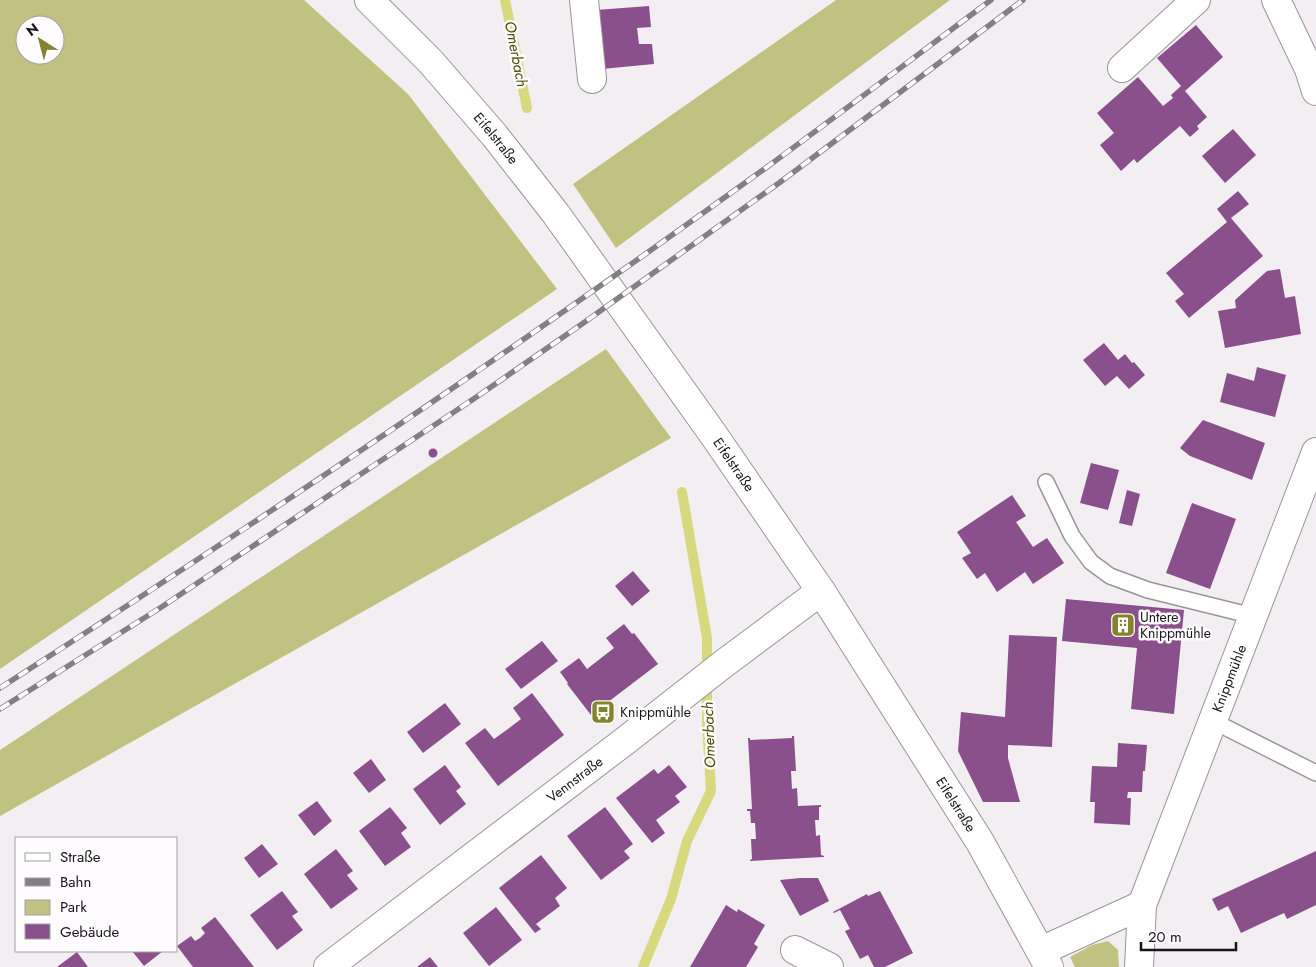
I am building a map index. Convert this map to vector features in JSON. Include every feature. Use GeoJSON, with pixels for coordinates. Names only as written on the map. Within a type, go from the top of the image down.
{"type":"FeatureCollection","features":[{"type":"Feature","properties":{"kind":"street","name":"Eifelstraße"},"geometry":{"type":"LineString","coordinates":[[368,0],[431,62],[495,136],[556,214],[713,434],[821,592],[980,842],[1045,959]]}},
{"type":"Feature","properties":{"kind":"street"},"geometry":{"type":"LineString","coordinates":[[584,0],[592,78]]}},
{"type":"Feature","properties":{"kind":"street"},"geometry":{"type":"LineString","coordinates":[[1122,68],[1196,0]]}},
{"type":"Feature","properties":{"kind":"street"},"geometry":{"type":"LineString","coordinates":[[1276,0],[1310,69],[1316,90]]}},
{"type":"Feature","properties":{"kind":"street","name":"Knippmühle"},"geometry":{"type":"LineString","coordinates":[[1139,967],[1142,905],[1316,452]]}},
{"type":"Feature","properties":{"kind":"street","name":"Vennstraße"},"geometry":{"type":"LineString","coordinates":[[328,967],[722,665],[821,592]]}},
{"type":"Feature","properties":{"kind":"street"},"geometry":{"type":"LineString","coordinates":[[1045,959],[1142,905]]}},
{"type":"Feature","properties":{"kind":"street"},"geometry":{"type":"LineString","coordinates":[[795,950],[830,967]]}},
{"type":"Feature","properties":{"kind":"lane"},"geometry":{"type":"LineString","coordinates":[[1046,482],[1072,536],[1091,562],[1110,576],[1148,590],[1253,616]]}},
{"type":"Feature","properties":{"kind":"lane"},"geometry":{"type":"LineString","coordinates":[[1213,721],[1316,773]]}},
{"type":"Feature","properties":{"kind":"green space"},"geometry":{"type":"Polygon","coordinates":[[[0,0],[304,0],[408,94],[557,289],[0,669],[0,0]]]}},
{"type":"Feature","properties":{"kind":"green space"},"geometry":{"type":"Polygon","coordinates":[[[836,0],[950,0],[616,248],[573,184],[836,0]]]}},
{"type":"Feature","properties":{"kind":"green space"},"geometry":{"type":"Polygon","coordinates":[[[606,349],[671,438],[0,816],[0,750],[606,349]]]}},
{"type":"Feature","properties":{"kind":"green space"},"geometry":{"type":"Polygon","coordinates":[[[1108,941],[1118,950],[1119,967],[1075,967],[1070,957],[1092,945],[1108,941]]]}},
{"type":"Feature","properties":{"kind":"building"},"geometry":{"type":"Polygon","coordinates":[[[649,6],[651,27],[637,28],[639,44],[652,44],[654,64],[602,69],[596,10],[649,6]]]}},
{"type":"Feature","properties":{"kind":"building"},"geometry":{"type":"Polygon","coordinates":[[[1196,25],[1223,57],[1185,91],[1207,117],[1197,126],[1199,129],[1190,137],[1180,126],[1137,163],[1134,159],[1121,171],[1100,145],[1114,133],[1097,113],[1138,77],[1163,106],[1173,98],[1171,95],[1181,86],[1157,58],[1196,25]]]}},
{"type":"Feature","properties":{"kind":"building"},"geometry":{"type":"Polygon","coordinates":[[[1233,129],[1256,155],[1225,183],[1202,156],[1233,129]]]}},
{"type":"Feature","properties":{"kind":"building"},"geometry":{"type":"Polygon","coordinates":[[[1238,191],[1249,204],[1231,218],[1263,256],[1189,318],[1175,301],[1184,294],[1166,273],[1227,222],[1217,209],[1238,191]]]}},
{"type":"Feature","properties":{"kind":"building"},"geometry":{"type":"Polygon","coordinates":[[[1280,269],[1285,298],[1295,296],[1301,334],[1225,348],[1218,311],[1236,308],[1235,300],[1267,271],[1280,269]]]}},
{"type":"Feature","properties":{"kind":"building"},"geometry":{"type":"Polygon","coordinates":[[[1104,343],[1118,360],[1125,354],[1145,375],[1129,389],[1117,376],[1105,386],[1083,360],[1104,343]]]}},
{"type":"Feature","properties":{"kind":"building"},"geometry":{"type":"Polygon","coordinates":[[[1257,367],[1286,375],[1275,417],[1220,402],[1227,373],[1254,381],[1257,367]]]}},
{"type":"Feature","properties":{"kind":"building"},"geometry":{"type":"Polygon","coordinates":[[[1203,420],[1265,443],[1252,480],[1190,456],[1180,448],[1203,420]]]}},
{"type":"Feature","properties":{"kind":"building"},"geometry":{"type":"Polygon","coordinates":[[[433,449],[437,453],[433,457],[429,453],[433,449]]]}},
{"type":"Feature","properties":{"kind":"building"},"geometry":{"type":"Polygon","coordinates":[[[1091,463],[1119,470],[1108,510],[1080,503],[1091,463]]]}},
{"type":"Feature","properties":{"kind":"building"},"geometry":{"type":"Polygon","coordinates":[[[1127,490],[1140,494],[1132,526],[1119,523],[1127,490]]]}},
{"type":"Feature","properties":{"kind":"building"},"geometry":{"type":"Polygon","coordinates":[[[1012,495],[1026,516],[1016,522],[1033,547],[1047,538],[1064,563],[1033,584],[1025,572],[997,592],[985,573],[977,579],[962,558],[971,553],[957,532],[1012,495]]]}},
{"type":"Feature","properties":{"kind":"building"},"geometry":{"type":"Polygon","coordinates":[[[1192,503],[1236,519],[1210,589],[1166,573],[1192,503]]]}},
{"type":"Feature","properties":{"kind":"building"},"geometry":{"type":"Polygon","coordinates":[[[633,571],[650,591],[632,606],[615,586],[633,571]]]}},
{"type":"Feature","properties":{"kind":"building","name":"Untere Knippmühle"},"geometry":{"type":"Polygon","coordinates":[[[1066,599],[1184,610],[1174,714],[1131,709],[1137,648],[1062,641],[1066,599]]]}},
{"type":"Feature","properties":{"kind":"building"},"geometry":{"type":"Polygon","coordinates":[[[624,624],[632,634],[634,633],[658,664],[591,715],[560,672],[579,658],[587,669],[614,648],[606,638],[624,624]]]}},
{"type":"Feature","properties":{"kind":"building"},"geometry":{"type":"Polygon","coordinates":[[[1009,635],[1057,637],[1052,747],[1008,745],[1008,758],[1020,802],[983,802],[958,751],[961,712],[1005,717],[1009,635]]]}},
{"type":"Feature","properties":{"kind":"building"},"geometry":{"type":"Polygon","coordinates":[[[542,641],[558,661],[521,689],[505,669],[542,641]]]}},
{"type":"Feature","properties":{"kind":"building"},"geometry":{"type":"Polygon","coordinates":[[[532,693],[564,735],[498,786],[465,743],[485,728],[494,739],[508,729],[521,719],[513,708],[532,693]]]}},
{"type":"Feature","properties":{"kind":"building"},"geometry":{"type":"Polygon","coordinates":[[[445,703],[461,724],[423,753],[407,732],[445,703]]]}},
{"type":"Feature","properties":{"kind":"building"},"geometry":{"type":"Polygon","coordinates":[[[794,736],[796,771],[791,771],[792,789],[797,788],[798,806],[821,805],[819,807],[819,820],[815,820],[816,836],[820,835],[821,855],[824,857],[750,861],[752,859],[751,839],[756,839],[755,823],[751,823],[750,811],[747,811],[747,809],[752,809],[748,738],[750,740],[792,738],[794,736]]]}},
{"type":"Feature","properties":{"kind":"building"},"geometry":{"type":"Polygon","coordinates":[[[1118,743],[1147,745],[1142,792],[1128,792],[1127,798],[1131,798],[1130,825],[1094,823],[1095,802],[1090,802],[1092,766],[1117,767],[1118,743]]]}},
{"type":"Feature","properties":{"kind":"building"},"geometry":{"type":"Polygon","coordinates":[[[371,759],[386,780],[369,793],[353,773],[371,759]]]}},
{"type":"Feature","properties":{"kind":"building"},"geometry":{"type":"Polygon","coordinates":[[[445,765],[461,787],[456,791],[466,804],[440,825],[413,789],[445,765]]]}},
{"type":"Feature","properties":{"kind":"building"},"geometry":{"type":"Polygon","coordinates":[[[669,765],[687,787],[675,796],[680,802],[656,820],[665,833],[652,843],[616,798],[654,769],[658,774],[669,765]]]}},
{"type":"Feature","properties":{"kind":"building"},"geometry":{"type":"Polygon","coordinates":[[[317,801],[332,821],[314,836],[298,815],[317,801]]]}},
{"type":"Feature","properties":{"kind":"building"},"geometry":{"type":"Polygon","coordinates":[[[390,807],[407,828],[401,833],[411,847],[385,866],[359,831],[390,807]]]}},
{"type":"Feature","properties":{"kind":"building"},"geometry":{"type":"Polygon","coordinates":[[[605,807],[633,844],[624,851],[630,858],[601,880],[567,836],[605,807]]]}},
{"type":"Feature","properties":{"kind":"building"},"geometry":{"type":"Polygon","coordinates":[[[262,844],[278,864],[259,878],[244,858],[262,844]]]}},
{"type":"Feature","properties":{"kind":"building"},"geometry":{"type":"Polygon","coordinates":[[[336,849],[353,871],[347,875],[358,889],[331,909],[304,874],[336,849]]]}},
{"type":"Feature","properties":{"kind":"building"},"geometry":{"type":"Polygon","coordinates":[[[1316,851],[1316,905],[1287,919],[1284,913],[1241,933],[1228,906],[1218,911],[1212,899],[1316,851]]]}},
{"type":"Feature","properties":{"kind":"building"},"geometry":{"type":"Polygon","coordinates":[[[541,855],[567,888],[555,898],[560,906],[536,924],[541,929],[535,933],[499,888],[541,855]]]}},
{"type":"Feature","properties":{"kind":"building"},"geometry":{"type":"Polygon","coordinates":[[[818,878],[829,901],[800,916],[780,880],[818,878]]]}},
{"type":"Feature","properties":{"kind":"building"},"geometry":{"type":"Polygon","coordinates":[[[282,891],[298,912],[292,916],[303,930],[277,950],[250,915],[282,891]]]}},
{"type":"Feature","properties":{"kind":"building"},"geometry":{"type":"Polygon","coordinates":[[[880,891],[913,953],[885,967],[874,967],[868,955],[860,959],[845,931],[850,929],[840,910],[833,912],[867,894],[868,896],[880,891]]]}},
{"type":"Feature","properties":{"kind":"building"},"geometry":{"type":"Polygon","coordinates":[[[726,905],[737,912],[738,909],[765,925],[754,944],[758,947],[746,967],[690,967],[726,905]]]}},
{"type":"Feature","properties":{"kind":"building"},"geometry":{"type":"Polygon","coordinates":[[[496,907],[522,940],[489,966],[463,933],[496,907]]]}},
{"type":"Feature","properties":{"kind":"building"},"geometry":{"type":"Polygon","coordinates":[[[215,917],[254,967],[193,967],[178,945],[191,936],[195,941],[200,938],[205,933],[201,928],[215,917]]]}},
{"type":"Feature","properties":{"kind":"building"},"geometry":{"type":"Polygon","coordinates":[[[77,952],[88,967],[57,967],[77,952]]]}},
{"type":"Feature","properties":{"kind":"building"},"geometry":{"type":"Polygon","coordinates":[[[133,952],[162,952],[144,966],[133,952]]]}},
{"type":"Feature","properties":{"kind":"building"},"geometry":{"type":"Polygon","coordinates":[[[430,957],[438,967],[417,967],[430,957]]]}},
{"type":"Feature","properties":{"kind":"waterway","name":"Omerbach"},"geometry":{"type":"LineString","coordinates":[[505,0],[527,108]]}},
{"type":"Feature","properties":{"kind":"waterway","name":"Omerbach"},"geometry":{"type":"LineString","coordinates":[[643,967],[671,899],[687,841],[711,791],[707,722],[707,638],[682,492]]}},
{"type":"Feature","properties":{"kind":"railway"},"geometry":{"type":"LineString","coordinates":[[0,688],[194,562],[483,367],[673,235],[991,0]]}},
{"type":"Feature","properties":{"kind":"railway"},"geometry":{"type":"LineString","coordinates":[[0,709],[160,608],[475,398],[582,324],[779,183],[1023,0]]}},
{"type":"Feature","properties":{"kind":"place","name":"Untere Knippmühle"},"geometry":{"type":"Point","coordinates":[1123,625]}},
{"type":"Feature","properties":{"kind":"place","name":"Knippmühle"},"geometry":{"type":"Point","coordinates":[603,712]}}]}
